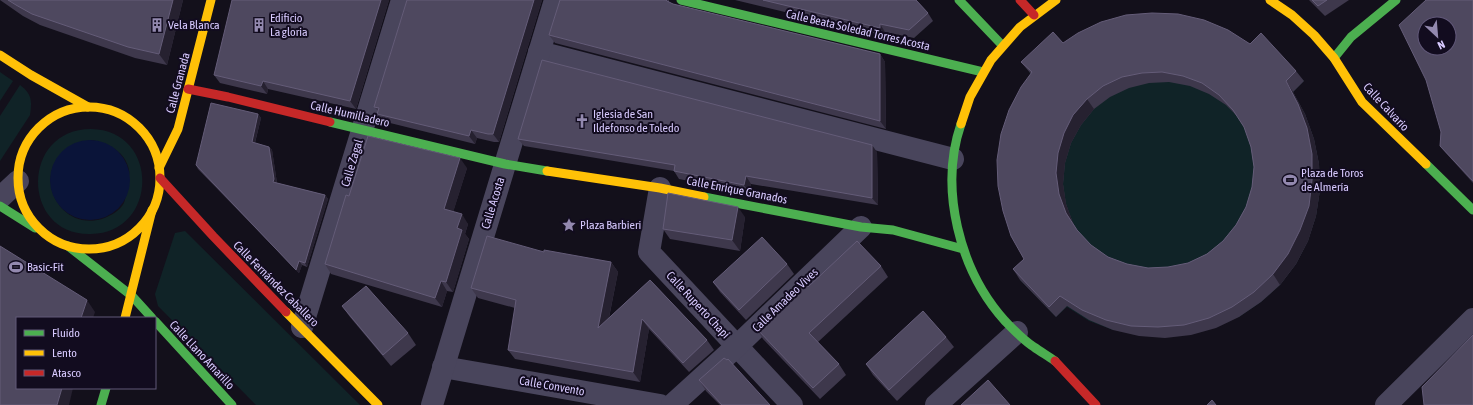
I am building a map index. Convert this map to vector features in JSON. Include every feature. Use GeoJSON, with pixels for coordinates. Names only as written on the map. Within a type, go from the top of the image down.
{"type":"FeatureCollection","features":[{"type":"Feature","properties":{"kind":"street","name":"Calle Granada"},"geometry":{"type":"LineString","coordinates":[[159,168],[178,129],[195,68],[211,0]]}},
{"type":"Feature","properties":{"kind":"street","name":"Calle Zagal"},"geometry":{"type":"LineString","coordinates":[[302,327],[402,0]]}},
{"type":"Feature","properties":{"kind":"street","name":"Calle Acosta"},"geometry":{"type":"LineString","coordinates":[[432,405],[555,0]]}},
{"type":"Feature","properties":{"kind":"street","name":"Calle Beata Soledad Torres Acosta"},"geometry":{"type":"LineString","coordinates":[[680,0],[983,72]]}},
{"type":"Feature","properties":{"kind":"street"},"geometry":{"type":"LineString","coordinates":[[959,0],[1002,45]]}},
{"type":"Feature","properties":{"kind":"street"},"geometry":{"type":"LineString","coordinates":[[1020,0],[1034,15]]}},
{"type":"Feature","properties":{"kind":"street"},"geometry":{"type":"LineString","coordinates":[[1056,0],[1017,29],[997,51],[983,72],[967,103],[958,132],[953,159],[952,191],[955,221],[963,250],[975,277],[991,303],[1032,346],[1057,362],[1096,405]]}},
{"type":"Feature","properties":{"kind":"street","name":"Calle Calvario"},"geometry":{"type":"LineString","coordinates":[[1270,0],[1292,15],[1314,35],[1334,58],[1362,102],[1473,210]]}},
{"type":"Feature","properties":{"kind":"street"},"geometry":{"type":"LineString","coordinates":[[1334,58],[1351,36],[1396,0]]}},
{"type":"Feature","properties":{"kind":"street"},"geometry":{"type":"LineString","coordinates":[[539,52],[953,159]]}},
{"type":"Feature","properties":{"kind":"street"},"geometry":{"type":"LineString","coordinates":[[0,55],[88,108]]}},
{"type":"Feature","properties":{"kind":"street","name":"Calle Humilladero"},"geometry":{"type":"LineString","coordinates":[[188,89],[505,164]]}},
{"type":"Feature","properties":{"kind":"street"},"geometry":{"type":"LineString","coordinates":[[46,235],[33,222],[25,210],[20,196],[18,170],[21,156],[28,142],[37,130],[49,120],[72,109],[103,109],[127,118],[135,124],[151,144],[157,158],[160,178],[158,192],[152,210],[126,317]]}},
{"type":"Feature","properties":{"kind":"street","name":"Calle Enrique Granados"},"geometry":{"type":"LineString","coordinates":[[505,164],[660,188],[861,227],[893,230],[963,250]]}},
{"type":"Feature","properties":{"kind":"street","name":"Calle Fernández Caballero"},"geometry":{"type":"LineString","coordinates":[[160,178],[219,244],[378,405]]}},
{"type":"Feature","properties":{"kind":"street"},"geometry":{"type":"LineString","coordinates":[[0,198],[18,181]]}},
{"type":"Feature","properties":{"kind":"street","name":"Calle Ruperto Chapí"},"geometry":{"type":"LineString","coordinates":[[660,188],[648,252],[792,405]]}},
{"type":"Feature","properties":{"kind":"street"},"geometry":{"type":"LineString","coordinates":[[0,206],[46,235],[67,246],[81,249],[96,249],[127,238],[141,226],[152,210]]}},
{"type":"Feature","properties":{"kind":"street","name":"Calle Amadeo Vives"},"geometry":{"type":"LineString","coordinates":[[672,405],[737,346],[861,227]]}},
{"type":"Feature","properties":{"kind":"street","name":"Calle Llano Amarillo"},"geometry":{"type":"LineString","coordinates":[[67,246],[132,296],[151,317]]}},
{"type":"Feature","properties":{"kind":"street"},"geometry":{"type":"LineString","coordinates":[[1397,401],[1473,319]]}},
{"type":"Feature","properties":{"kind":"street","name":"Calle Llano Amarillo"},"geometry":{"type":"LineString","coordinates":[[156,322],[232,405]]}},
{"type":"Feature","properties":{"kind":"street"},"geometry":{"type":"LineString","coordinates":[[936,405],[1017,332]]}},
{"type":"Feature","properties":{"kind":"street","name":"Calle Convento"},"geometry":{"type":"LineString","coordinates":[[443,367],[660,405]]}},
{"type":"Feature","properties":{"kind":"street"},"geometry":{"type":"LineString","coordinates":[[102,405],[106,389]]}},
{"type":"Feature","properties":{"kind":"green space"},"geometry":{"type":"Polygon","coordinates":[[[1268,44],[1304,81],[1293,92],[1305,114],[1314,139],[1319,164],[1320,190],[1316,216],[1308,241],[1296,264],[1280,285],[1261,302],[1239,317],[1113,330],[1089,321],[1067,307],[1056,317],[1020,280],[1031,269],[1039,83],[1029,72],[1070,53],[1257,54],[1268,44]]]}},
{"type":"Feature","properties":{"kind":"green space"},"geometry":{"type":"Polygon","coordinates":[[[0,72],[13,81],[0,101],[0,72]]]}},
{"type":"Feature","properties":{"kind":"green space"},"geometry":{"type":"Polygon","coordinates":[[[20,85],[24,88],[30,98],[30,115],[0,161],[0,116],[20,85]]]}},
{"type":"Feature","properties":{"kind":"green space"},"geometry":{"type":"Polygon","coordinates":[[[91,129],[114,134],[130,146],[139,162],[142,182],[139,201],[129,217],[113,229],[91,234],[68,230],[51,218],[42,202],[38,182],[41,163],[51,146],[68,134],[91,129]],[[91,140],[70,147],[57,159],[51,174],[52,189],[58,203],[69,215],[84,220],[102,219],[111,215],[122,206],[125,201],[129,175],[127,163],[120,153],[103,143],[91,140]]]}},
{"type":"Feature","properties":{"kind":"green space"},"geometry":{"type":"Polygon","coordinates":[[[185,231],[360,405],[256,405],[158,306],[155,294],[175,233],[185,231]]]}},
{"type":"Feature","properties":{"kind":"water"},"geometry":{"type":"Polygon","coordinates":[[[90,140],[105,143],[118,152],[127,165],[130,180],[127,195],[118,208],[105,217],[90,220],[75,217],[62,208],[53,195],[50,180],[53,165],[62,152],[75,143],[90,140]]]}},
{"type":"Feature","properties":{"kind":"building"},"geometry":{"type":"Polygon","coordinates":[[[8,0],[173,0],[159,54],[128,47],[32,14],[8,0]]]}},
{"type":"Feature","properties":{"kind":"building"},"geometry":{"type":"Polygon","coordinates":[[[232,0],[381,0],[350,101],[263,81],[261,86],[214,75],[232,0]]]}},
{"type":"Feature","properties":{"kind":"building"},"geometry":{"type":"Polygon","coordinates":[[[407,0],[534,0],[493,134],[471,130],[469,136],[377,114],[379,108],[374,107],[407,0]]]}},
{"type":"Feature","properties":{"kind":"building"},"geometry":{"type":"Polygon","coordinates":[[[560,0],[666,0],[673,4],[880,54],[880,121],[549,35],[560,0]]]}},
{"type":"Feature","properties":{"kind":"building"},"geometry":{"type":"Polygon","coordinates":[[[763,0],[916,0],[928,13],[909,30],[880,24],[880,28],[763,0]]]}},
{"type":"Feature","properties":{"kind":"building"},"geometry":{"type":"Polygon","coordinates":[[[1312,0],[1327,0],[1318,6],[1312,0]]]}},
{"type":"Feature","properties":{"kind":"building"},"geometry":{"type":"Polygon","coordinates":[[[1426,0],[1473,0],[1473,181],[1440,146],[1441,132],[1426,80],[1399,25],[1426,0]]]}},
{"type":"Feature","properties":{"kind":"building","name":"Plaza de Toros de Almería"},"geometry":{"type":"Polygon","coordinates":[[[1152,13],[1178,14],[1204,20],[1228,30],[1250,44],[1261,33],[1296,71],[1286,81],[1298,104],[1307,128],[1312,154],[1312,180],[1309,206],[1300,230],[1288,254],[1273,274],[1254,292],[1232,307],[1209,318],[1184,325],[1158,327],[1131,326],[1106,320],[1082,310],[1060,296],[1049,307],[1013,269],[1024,259],[1011,236],[1003,211],[998,186],[997,160],[1001,134],[1009,110],[1021,87],[1032,72],[1021,62],[1053,32],[1063,43],[1078,33],[1101,22],[1126,15],[1152,13]],[[1162,72],[1142,73],[1122,77],[1103,86],[1087,99],[1073,115],[1064,133],[1058,153],[1056,173],[1059,194],[1066,213],[1077,230],[1091,245],[1108,257],[1127,264],[1148,268],[1168,267],[1188,263],[1207,254],[1223,241],[1236,225],[1246,207],[1252,187],[1254,167],[1251,147],[1244,127],[1233,110],[1219,95],[1202,83],[1183,76],[1162,72]]]}},
{"type":"Feature","properties":{"kind":"building"},"geometry":{"type":"Polygon","coordinates":[[[542,60],[872,145],[872,198],[746,176],[744,185],[674,171],[675,165],[518,139],[542,60]]]}},
{"type":"Feature","properties":{"kind":"building"},"geometry":{"type":"Polygon","coordinates":[[[211,103],[258,114],[252,142],[269,147],[274,179],[273,182],[325,195],[305,263],[299,261],[296,270],[196,165],[211,103]]]}},
{"type":"Feature","properties":{"kind":"building"},"geometry":{"type":"Polygon","coordinates":[[[368,136],[460,158],[444,209],[462,214],[457,228],[462,230],[446,282],[441,281],[435,298],[325,264],[346,195],[349,196],[368,136]]]}},
{"type":"Feature","properties":{"kind":"building"},"geometry":{"type":"Polygon","coordinates":[[[668,193],[738,207],[732,240],[663,229],[668,193]]]}},
{"type":"Feature","properties":{"kind":"building"},"geometry":{"type":"Polygon","coordinates":[[[487,236],[544,252],[544,250],[611,262],[598,328],[650,280],[707,340],[683,363],[642,319],[633,372],[508,350],[516,300],[471,288],[487,236]]]}},
{"type":"Feature","properties":{"kind":"building"},"geometry":{"type":"Polygon","coordinates":[[[762,237],[787,264],[739,310],[713,282],[762,237]]]}},
{"type":"Feature","properties":{"kind":"building"},"geometry":{"type":"Polygon","coordinates":[[[857,241],[881,266],[809,333],[839,364],[813,388],[756,328],[804,282],[808,287],[857,241]]]}},
{"type":"Feature","properties":{"kind":"building"},"geometry":{"type":"Polygon","coordinates":[[[0,246],[87,300],[81,317],[16,317],[16,389],[62,389],[57,405],[0,405],[0,246]]]}},
{"type":"Feature","properties":{"kind":"building"},"geometry":{"type":"Polygon","coordinates":[[[366,286],[408,333],[383,355],[342,306],[366,286]]]}},
{"type":"Feature","properties":{"kind":"building"},"geometry":{"type":"Polygon","coordinates":[[[923,311],[946,337],[889,390],[866,364],[923,311]]]}},
{"type":"Feature","properties":{"kind":"building"},"geometry":{"type":"Polygon","coordinates":[[[1473,335],[1473,405],[1424,405],[1422,387],[1473,335]]]}},
{"type":"Feature","properties":{"kind":"building"},"geometry":{"type":"Polygon","coordinates":[[[724,358],[727,360],[728,359],[770,405],[722,405],[699,380],[724,358]]]}},
{"type":"Feature","properties":{"kind":"building"},"geometry":{"type":"Polygon","coordinates":[[[988,380],[1010,405],[961,405],[988,380]]]}},
{"type":"Feature","properties":{"kind":"building"},"geometry":{"type":"Polygon","coordinates":[[[1212,400],[1216,405],[1207,405],[1212,400]]]}},
{"type":"Feature","properties":{"kind":"traffic: fast"},"geometry":{"type":"LineString","coordinates":[[681,0],[983,72]]}},
{"type":"Feature","properties":{"kind":"traffic: fast"},"geometry":{"type":"LineString","coordinates":[[959,0],[1002,45]]}},
{"type":"Feature","properties":{"kind":"traffic: fast"},"geometry":{"type":"LineString","coordinates":[[1334,58],[1351,37],[1396,0]]}},
{"type":"Feature","properties":{"kind":"traffic: fast"},"geometry":{"type":"LineString","coordinates":[[330,122],[505,164],[547,171]]}},
{"type":"Feature","properties":{"kind":"traffic: fast"},"geometry":{"type":"LineString","coordinates":[[961,124],[955,149],[952,175],[953,201],[965,253],[976,278],[989,301],[1005,321],[1026,341],[1055,361]]}},
{"type":"Feature","properties":{"kind":"traffic: fast"},"geometry":{"type":"LineString","coordinates":[[1426,164],[1473,210]]}},
{"type":"Feature","properties":{"kind":"traffic: fast"},"geometry":{"type":"LineString","coordinates":[[704,197],[861,227],[893,230],[963,249]]}},
{"type":"Feature","properties":{"kind":"traffic: fast"},"geometry":{"type":"LineString","coordinates":[[0,206],[35,228]]}},
{"type":"Feature","properties":{"kind":"traffic: fast"},"geometry":{"type":"LineString","coordinates":[[68,246],[132,296],[151,317]]}},
{"type":"Feature","properties":{"kind":"traffic: fast"},"geometry":{"type":"LineString","coordinates":[[156,322],[232,405]]}},
{"type":"Feature","properties":{"kind":"traffic: fast"},"geometry":{"type":"LineString","coordinates":[[101,405],[106,389]]}},
{"type":"Feature","properties":{"kind":"traffic: slow"},"geometry":{"type":"LineString","coordinates":[[159,168],[178,129],[211,0]]}},
{"type":"Feature","properties":{"kind":"traffic: slow"},"geometry":{"type":"LineString","coordinates":[[961,124],[970,97],[991,60],[1020,27],[1056,0]]}},
{"type":"Feature","properties":{"kind":"traffic: slow"},"geometry":{"type":"LineString","coordinates":[[1270,0],[1292,15],[1314,35],[1334,58],[1362,102],[1426,164]]}},
{"type":"Feature","properties":{"kind":"traffic: slow"},"geometry":{"type":"LineString","coordinates":[[0,55],[31,75],[88,107]]}},
{"type":"Feature","properties":{"kind":"traffic: slow"},"geometry":{"type":"LineString","coordinates":[[82,107],[96,107],[110,110],[122,115],[134,123],[144,133],[152,145],[157,157],[160,178],[159,192],[152,211],[144,223],[134,233],[122,241],[110,246],[96,249],[82,249],[68,246],[56,241],[44,233],[34,223],[26,211],[21,199],[18,185],[18,171],[21,157],[26,145],[34,133],[44,123],[56,115],[68,110],[82,107]]}},
{"type":"Feature","properties":{"kind":"traffic: slow"},"geometry":{"type":"LineString","coordinates":[[547,171],[660,188],[704,197]]}},
{"type":"Feature","properties":{"kind":"traffic: slow"},"geometry":{"type":"LineString","coordinates":[[125,317],[152,210]]}},
{"type":"Feature","properties":{"kind":"traffic: slow"},"geometry":{"type":"LineString","coordinates":[[286,312],[378,405]]}},
{"type":"Feature","properties":{"kind":"traffic: jam"},"geometry":{"type":"LineString","coordinates":[[1020,0],[1034,15]]}},
{"type":"Feature","properties":{"kind":"traffic: jam"},"geometry":{"type":"LineString","coordinates":[[188,89],[228,97],[330,122]]}},
{"type":"Feature","properties":{"kind":"traffic: jam"},"geometry":{"type":"LineString","coordinates":[[160,178],[286,312]]}},
{"type":"Feature","properties":{"kind":"traffic: jam"},"geometry":{"type":"LineString","coordinates":[[1055,361],[1096,405]]}},
{"type":"Feature","properties":{"kind":"place","name":"Vela Blanca"},"geometry":{"type":"Point","coordinates":[157,25]}},
{"type":"Feature","properties":{"kind":"place","name":"Edificio La gloria"},"geometry":{"type":"Point","coordinates":[259,25]}},
{"type":"Feature","properties":{"kind":"place","name":"Iglesia de San Ildefonso de Toledo"},"geometry":{"type":"Point","coordinates":[582,121]}},
{"type":"Feature","properties":{"kind":"place","name":"Plaza de Toros de Almería"},"geometry":{"type":"Point","coordinates":[1290,180]}},
{"type":"Feature","properties":{"kind":"place","name":"Plaza Barbieri"},"geometry":{"type":"Point","coordinates":[569,225]}},
{"type":"Feature","properties":{"kind":"place","name":"Basic-Fit"},"geometry":{"type":"Point","coordinates":[16,267]}}]}
